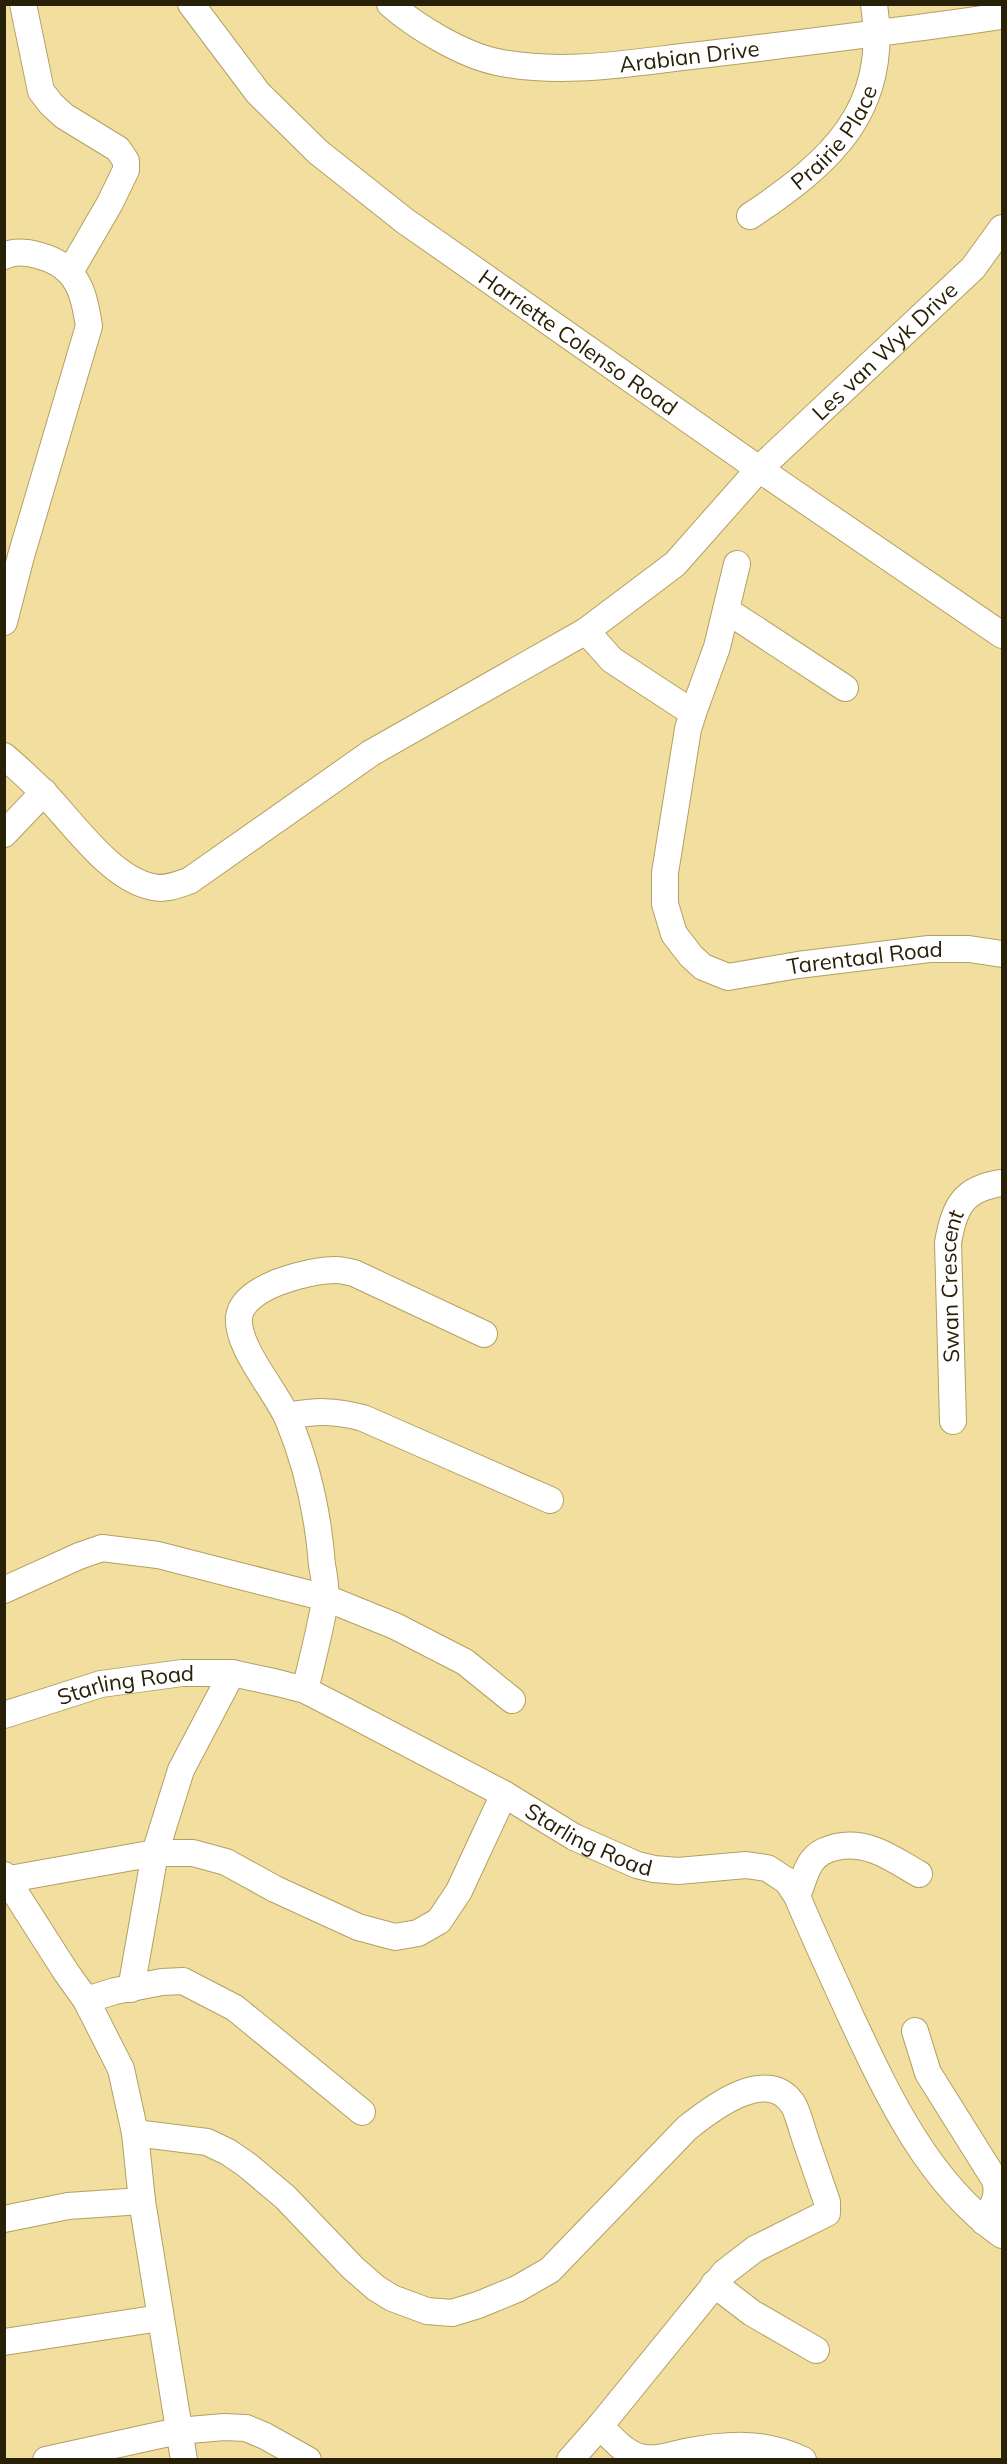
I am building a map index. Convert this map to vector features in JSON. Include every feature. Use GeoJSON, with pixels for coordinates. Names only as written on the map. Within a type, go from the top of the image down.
{"type":"FeatureCollection","features":[{"type":"Feature","properties":{"kind":"street"},"geometry":{"type":"LineString","coordinates":[[22,4],[41,91],[64,116],[118,149],[126,161],[126,170],[110,202],[70,272]]}},
{"type":"Feature","properties":{"kind":"street","name":"Harriette Colenso Road"},"geometry":{"type":"LineString","coordinates":[[191,4],[258,93],[318,152],[405,221],[759,469],[1002,635]]}},
{"type":"Feature","properties":{"kind":"street","name":"Arabian Drive"},"geometry":{"type":"LineString","coordinates":[[390,4],[412,24],[462,49],[496,62],[581,69],[879,34],[1002,16]]}},
{"type":"Feature","properties":{"kind":"street","name":"Prairie Place"},"geometry":{"type":"LineString","coordinates":[[750,216],[784,194],[817,165],[854,124],[872,86],[879,34],[874,4]]}},
{"type":"Feature","properties":{"kind":"street","name":"Les van Wyk Drive"},"geometry":{"type":"LineString","coordinates":[[4,756],[44,792],[109,862],[134,881],[153,888],[169,888],[189,881],[371,753],[586,631],[675,564],[759,469],[973,268],[1002,228]]}},
{"type":"Feature","properties":{"kind":"street"},"geometry":{"type":"LineString","coordinates":[[4,256],[12,252],[27,252],[48,259],[70,272],[84,297],[89,326],[21,556],[4,622]]}},
{"type":"Feature","properties":{"kind":"street"},"geometry":{"type":"LineString","coordinates":[[586,631],[612,660],[693,713],[717,647],[737,564]]}},
{"type":"Feature","properties":{"kind":"street"},"geometry":{"type":"LineString","coordinates":[[726,609],[845,688]]}},
{"type":"Feature","properties":{"kind":"street","name":"Tarentaal Road"},"geometry":{"type":"LineString","coordinates":[[693,713],[688,729],[665,873],[665,904],[674,934],[691,956],[704,967],[728,977],[798,965],[929,949],[969,949],[1002,954]]}},
{"type":"Feature","properties":{"kind":"street"},"geometry":{"type":"LineString","coordinates":[[4,834],[44,792]]}},
{"type":"Feature","properties":{"kind":"street","name":"Swan Crescent"},"geometry":{"type":"LineString","coordinates":[[952,1421],[948,1242],[951,1219],[964,1198],[984,1186],[1002,1183]]}},
{"type":"Feature","properties":{"kind":"street"},"geometry":{"type":"LineString","coordinates":[[305,1690],[326,1598],[320,1534],[307,1467],[287,1416],[241,1337],[239,1326],[242,1308],[264,1287],[336,1270],[354,1273],[484,1334]]}},
{"type":"Feature","properties":{"kind":"street"},"geometry":{"type":"LineString","coordinates":[[287,1416],[322,1410],[363,1418],[550,1500]]}},
{"type":"Feature","properties":{"kind":"street"},"geometry":{"type":"LineString","coordinates":[[4,1590],[102,1548],[158,1555],[326,1598],[395,1626],[465,1662],[512,1700]]}},
{"type":"Feature","properties":{"kind":"street","name":"Starling Road"},"geometry":{"type":"LineString","coordinates":[[4,1715],[101,1684],[182,1673],[232,1673],[305,1690],[504,1794],[574,1837],[637,1865],[678,1871],[746,1865],[767,1868],[787,1881],[797,1896],[884,2088],[917,2144],[951,2187],[993,2228]]}},
{"type":"Feature","properties":{"kind":"street"},"geometry":{"type":"LineString","coordinates":[[131,1989],[155,1852],[181,1770],[232,1673]]}},
{"type":"Feature","properties":{"kind":"street"},"geometry":{"type":"LineString","coordinates":[[184,2460],[142,2201],[135,2133],[121,2070],[86,2000],[5,1878],[155,1852],[193,1853],[226,1862],[275,1889],[358,1927],[395,1937],[418,1934],[439,1921],[459,1891],[504,1794]]}},
{"type":"Feature","properties":{"kind":"street"},"geometry":{"type":"LineString","coordinates":[[797,1896],[811,1863],[823,1850],[843,1846],[859,1845],[876,1850],[919,1874]]}},
{"type":"Feature","properties":{"kind":"street"},"geometry":{"type":"LineString","coordinates":[[86,2000],[162,1982],[183,1981],[235,2008],[362,2112]]}},
{"type":"Feature","properties":{"kind":"street"},"geometry":{"type":"LineString","coordinates":[[915,2031],[928,2073],[995,2180],[998,2191],[993,2228]]}},
{"type":"Feature","properties":{"kind":"street"},"geometry":{"type":"LineString","coordinates":[[135,2133],[207,2142],[228,2152],[285,2197],[353,2268],[376,2288],[392,2298],[420,2309],[452,2313],[516,2289],[550,2270],[687,2128],[710,2109],[756,2089],[770,2088],[778,2091],[794,2106],[828,2211],[824,2217],[785,2232],[754,2249],[714,2284],[570,2460]]}},
{"type":"Feature","properties":{"kind":"street"},"geometry":{"type":"LineString","coordinates":[[4,2219],[68,2206],[142,2201]]}},
{"type":"Feature","properties":{"kind":"street"},"geometry":{"type":"LineString","coordinates":[[714,2284],[752,2313],[816,2350]]}},
{"type":"Feature","properties":{"kind":"street"},"geometry":{"type":"LineString","coordinates":[[4,2342],[160,2318]]}},
{"type":"Feature","properties":{"kind":"street"},"geometry":{"type":"LineString","coordinates":[[600,2426],[624,2450],[640,2457],[656,2458],[738,2444],[764,2446],[803,2460]]}},
{"type":"Feature","properties":{"kind":"street"},"geometry":{"type":"LineString","coordinates":[[46,2460],[178,2431],[246,2428],[308,2460]]}}]}
